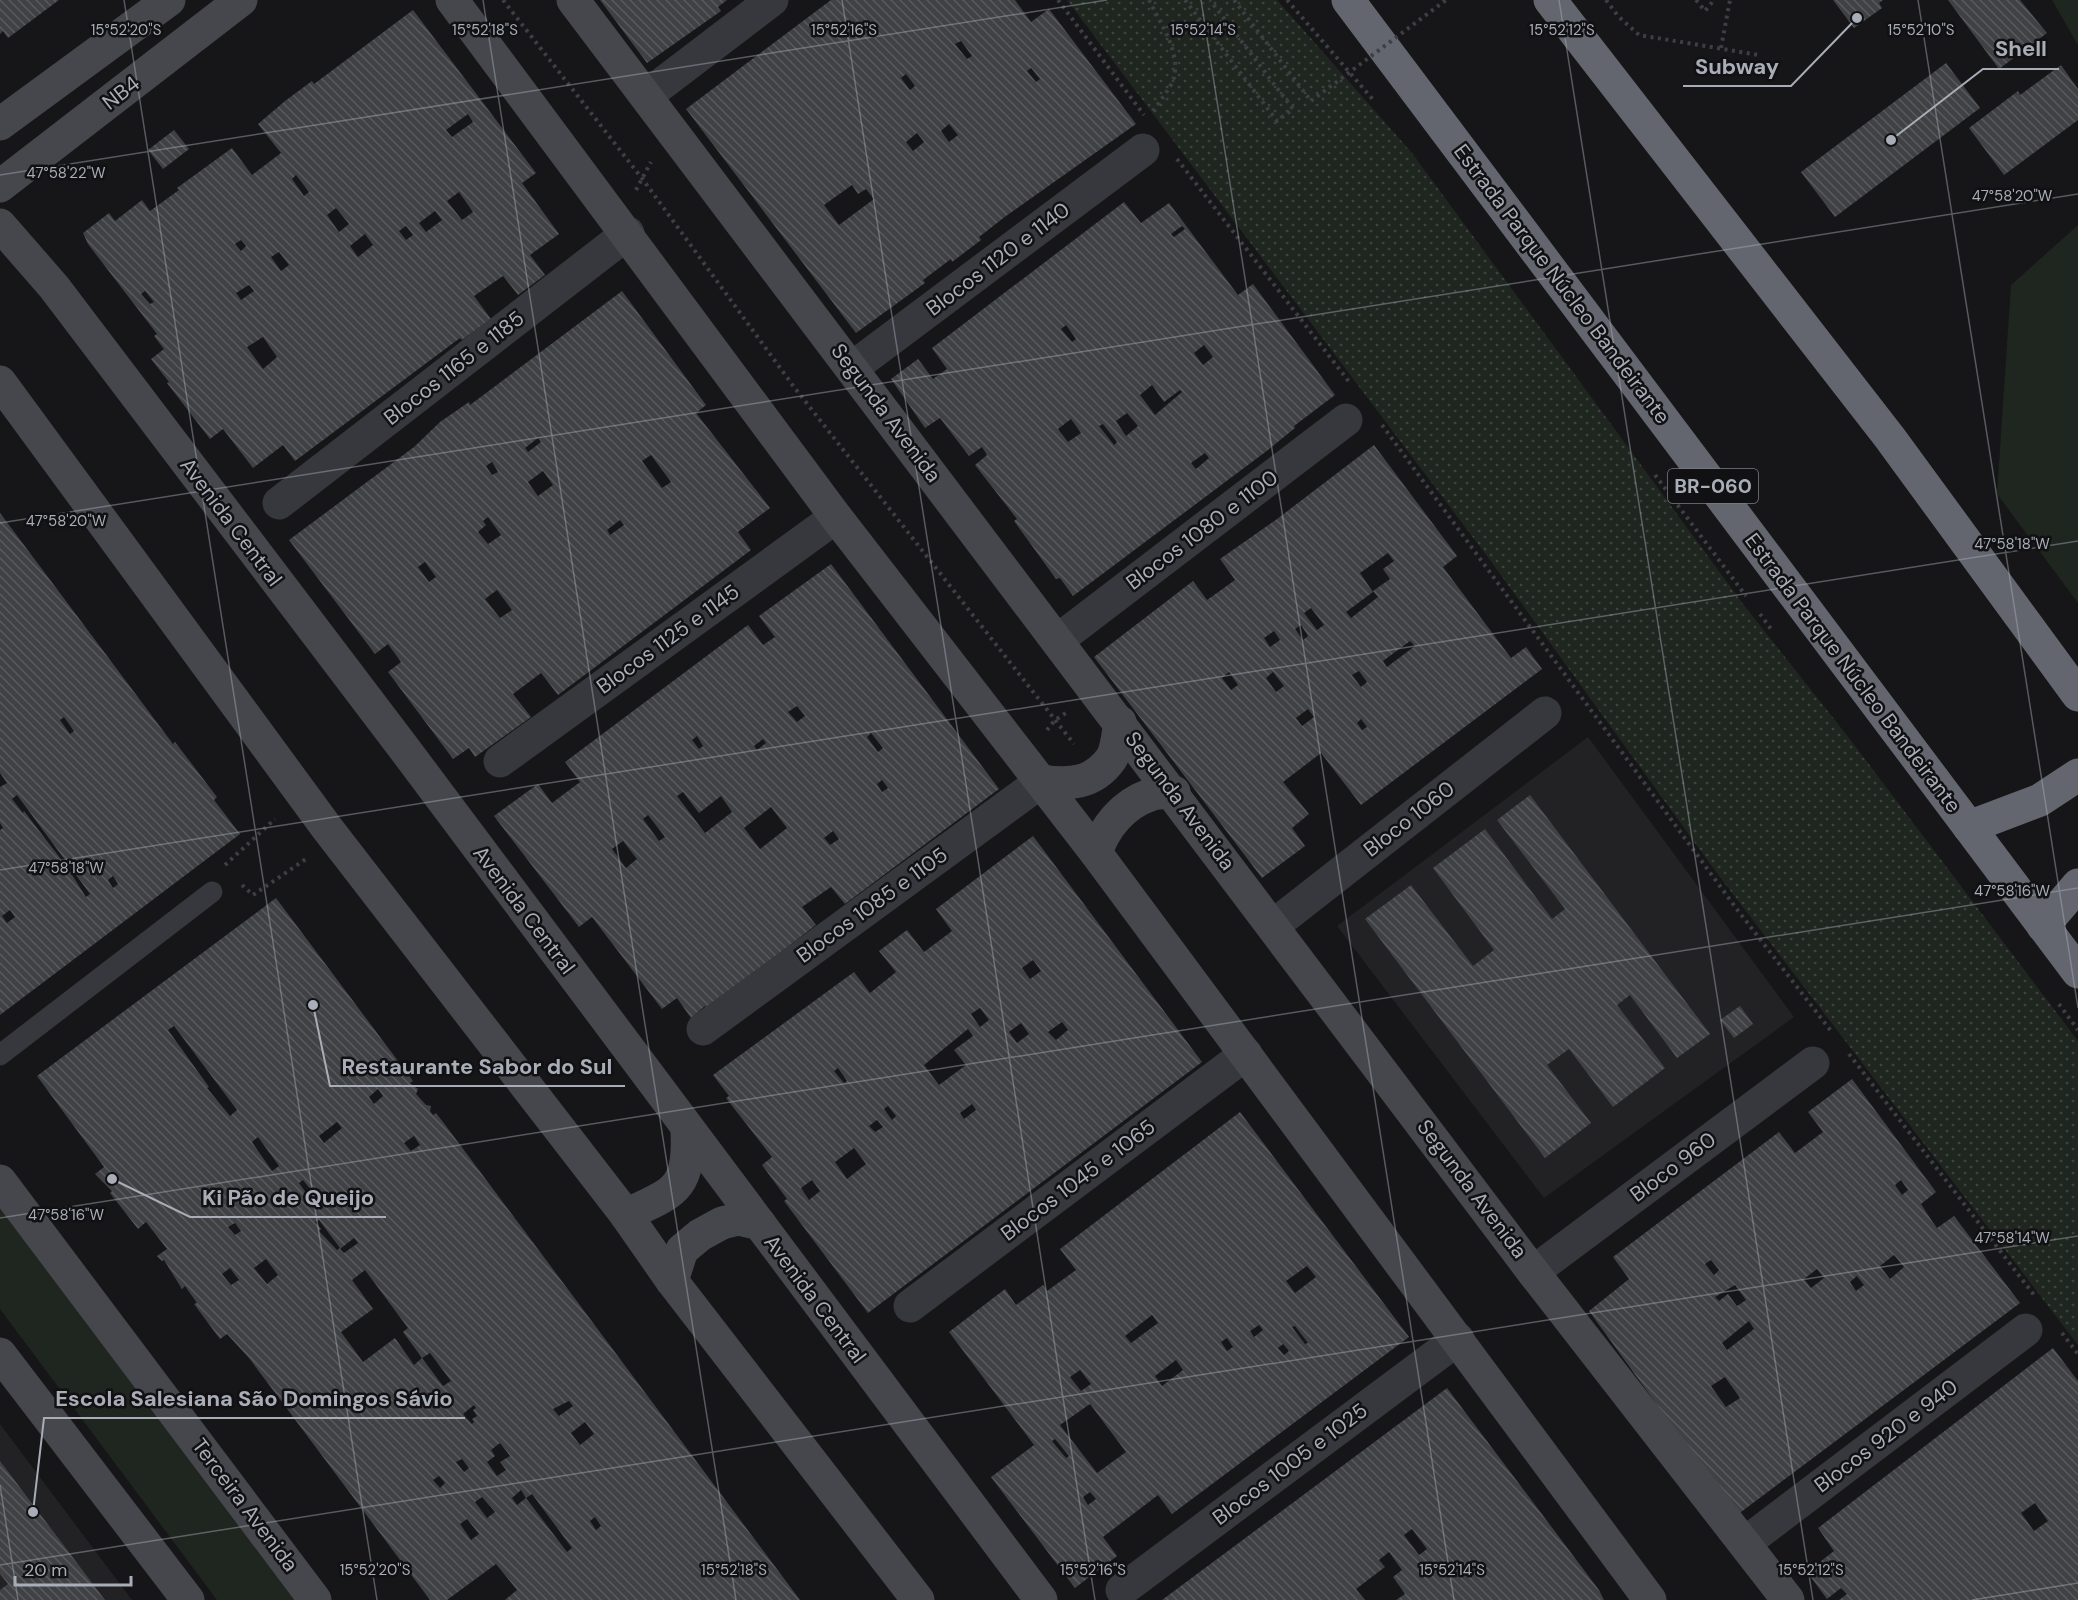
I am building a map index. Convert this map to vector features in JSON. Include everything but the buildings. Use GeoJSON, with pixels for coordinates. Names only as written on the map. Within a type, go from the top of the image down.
{"type":"FeatureCollection","features":[{"type":"Feature","properties":{"kind":"highway","name":"Estrada Parque Núcleo Bandeirante"},"geometry":{"type":"LineString","coordinates":[[1348,0],[2078,972]]}},
{"type":"Feature","properties":{"kind":"highway"},"geometry":{"type":"LineString","coordinates":[[1550,0],[1890,438],[2078,695]]}},
{"type":"Feature","properties":{"kind":"highway"},"geometry":{"type":"LineString","coordinates":[[1969,827],[2040,800],[2078,775]]}},
{"type":"Feature","properties":{"kind":"highway"},"geometry":{"type":"LineString","coordinates":[[2043,926],[2078,885]]}},
{"type":"Feature","properties":{"kind":"street"},"geometry":{"type":"LineString","coordinates":[[0,124],[169,0]]}},
{"type":"Feature","properties":{"kind":"street","name":"NB4"},"geometry":{"type":"LineString","coordinates":[[0,186],[241,0]]}},
{"type":"Feature","properties":{"kind":"street"},"geometry":{"type":"LineString","coordinates":[[452,0],[622,225],[836,517],[1096,853],[1650,1600]]}},
{"type":"Feature","properties":{"kind":"street","name":"Segunda Avenida"},"geometry":{"type":"LineString","coordinates":[[573,0],[1174,792],[1533,1272],[1788,1600]]}},
{"type":"Feature","properties":{"kind":"street"},"geometry":{"type":"LineString","coordinates":[[646,96],[772,0]]}},
{"type":"Feature","properties":{"kind":"street","name":"Blocos 1120 e 1140"},"geometry":{"type":"LineString","coordinates":[[852,368],[1143,150]]}},
{"type":"Feature","properties":{"kind":"street","name":"Avenida Central"},"geometry":{"type":"LineString","coordinates":[[0,225],[21,246],[76,315],[406,751],[687,1131],[760,1224],[1041,1600]]}},
{"type":"Feature","properties":{"kind":"street","name":"Blocos 1165 e 1185"},"geometry":{"type":"LineString","coordinates":[[279,503],[622,225]]}},
{"type":"Feature","properties":{"kind":"street"},"geometry":{"type":"LineString","coordinates":[[0,382],[335,839],[626,1215],[672,1281],[918,1600]]}},
{"type":"Feature","properties":{"kind":"street","name":"Blocos 1080 e 1100"},"geometry":{"type":"LineString","coordinates":[[1058,640],[1346,420]]}},
{"type":"Feature","properties":{"kind":"street","name":"Blocos 1125 e 1145"},"geometry":{"type":"LineString","coordinates":[[500,761],[836,517]]}},
{"type":"Feature","properties":{"kind":"street","name":"Bloco 1060"},"geometry":{"type":"LineString","coordinates":[[1274,925],[1545,713]]}},
{"type":"Feature","properties":{"kind":"street"},"geometry":{"type":"LineString","coordinates":[[1033,770],[1079,783],[1097,773],[1112,758],[1120,722]]}},
{"type":"Feature","properties":{"kind":"street","name":"Blocos 1085 e 1105"},"geometry":{"type":"LineString","coordinates":[[703,1029],[1033,770]]}},
{"type":"Feature","properties":{"kind":"street"},"geometry":{"type":"LineString","coordinates":[[1096,853],[1102,833],[1112,821],[1150,795],[1174,792]]}},
{"type":"Feature","properties":{"kind":"street","name":"Blocos 1045 e 1065"},"geometry":{"type":"LineString","coordinates":[[910,1306],[1246,1054]]}},
{"type":"Feature","properties":{"kind":"street","name":"Bloco 960"},"geometry":{"type":"LineString","coordinates":[[1533,1272],[1813,1063]]}},
{"type":"Feature","properties":{"kind":"street"},"geometry":{"type":"LineString","coordinates":[[626,1215],[667,1195],[682,1181],[689,1161],[687,1131]]}},
{"type":"Feature","properties":{"kind":"street","name":"Terceira Avenida"},"geometry":{"type":"LineString","coordinates":[[0,1181],[315,1600]]}},
{"type":"Feature","properties":{"kind":"street"},"geometry":{"type":"LineString","coordinates":[[672,1281],[682,1250],[700,1235],[722,1223],[738,1219],[760,1224]]}},
{"type":"Feature","properties":{"kind":"street","name":"Blocos 920 e 940"},"geometry":{"type":"LineString","coordinates":[[1745,1543],[2033,1317]]}},
{"type":"Feature","properties":{"kind":"street","name":"Blocos 1005 e 1025"},"geometry":{"type":"LineString","coordinates":[[1122,1590],[1458,1339]]}},
{"type":"Feature","properties":{"kind":"street"},"geometry":{"type":"LineString","coordinates":[[0,1354],[189,1600]]}},
{"type":"Feature","properties":{"kind":"lane"},"geometry":{"type":"LineString","coordinates":[[0,1055],[212,892]]}},
{"type":"Feature","properties":{"kind":"path"},"geometry":{"type":"LineString","coordinates":[[503,0],[644,181],[794,387],[1097,773]]}},
{"type":"Feature","properties":{"kind":"path"},"geometry":{"type":"LineString","coordinates":[[1058,0],[1148,120],[1172,82],[1176,66],[1169,42],[1149,0]]}},
{"type":"Feature","properties":{"kind":"path"},"geometry":{"type":"LineString","coordinates":[[1185,0],[1277,120],[1293,109],[1210,0]]}},
{"type":"Feature","properties":{"kind":"path"},"geometry":{"type":"LineString","coordinates":[[1234,0],[1311,101],[1446,0]]}},
{"type":"Feature","properties":{"kind":"path"},"geometry":{"type":"LineString","coordinates":[[1606,0],[1639,35],[1759,55]]}},
{"type":"Feature","properties":{"kind":"path"},"geometry":{"type":"LineString","coordinates":[[1696,0],[1705,11],[1714,0]]}},
{"type":"Feature","properties":{"kind":"path"},"geometry":{"type":"LineString","coordinates":[[1721,48],[1730,0]]}},
{"type":"Feature","properties":{"kind":"path"},"geometry":{"type":"LineString","coordinates":[[622,225],[644,181],[667,123]]}},
{"type":"Feature","properties":{"kind":"path"},"geometry":{"type":"LineString","coordinates":[[1176,157],[1352,385]]}},
{"type":"Feature","properties":{"kind":"path"},"geometry":{"type":"LineString","coordinates":[[1380,422],[1736,908],[1834,1035]]}},
{"type":"Feature","properties":{"kind":"path"},"geometry":{"type":"LineString","coordinates":[[1033,770],[1054,720],[1098,693]]}},
{"type":"Feature","properties":{"kind":"path"},"geometry":{"type":"LineString","coordinates":[[230,875],[223,868],[302,794]]}},
{"type":"Feature","properties":{"kind":"path"},"geometry":{"type":"LineString","coordinates":[[238,882],[254,895],[335,839]]}},
{"type":"Feature","properties":{"kind":"path"},"geometry":{"type":"LineString","coordinates":[[1848,1053],[2033,1317]]}},
{"type":"Feature","properties":{"kind":"path"},"geometry":{"type":"LineString","coordinates":[[2060,1330],[2078,1354]]}},
{"type":"Feature","properties":{"kind":"shaded area"},"geometry":{"type":"Polygon","coordinates":[[[1067,0],[1277,0],[1412,153],[1743,604],[1849,738],[2078,1041],[2078,1345],[1716,872],[1490,560],[1067,0]]]}},
{"type":"Feature","properties":{"kind":"shaded area"},"geometry":{"type":"Polygon","coordinates":[[[2052,0],[2078,0],[2078,45],[2052,0]]]}},
{"type":"Feature","properties":{"kind":"shaded area"},"geometry":{"type":"Polygon","coordinates":[[[2078,225],[2078,603],[1997,494],[2011,285],[2078,225]]]}},
{"type":"Feature","properties":{"kind":"shaded area"},"geometry":{"type":"Polygon","coordinates":[[[1588,737],[1794,1017],[1544,1198],[1337,926],[1588,737]]]}},
{"type":"Feature","properties":{"kind":"shaded area"},"geometry":{"type":"Polygon","coordinates":[[[0,1197],[303,1600],[217,1600],[0,1309],[0,1197]]]}},
{"type":"Feature","properties":{"kind":"shaded area"},"geometry":{"type":"Polygon","coordinates":[[[0,1424],[132,1600],[0,1600],[0,1424]]]}},
{"type":"Feature","properties":{"kind":"place","name":"Subway"},"geometry":{"type":"Point","coordinates":[1857,18]}},
{"type":"Feature","properties":{"kind":"place","name":"Shell"},"geometry":{"type":"Point","coordinates":[1891,140]}},
{"type":"Feature","properties":{"kind":"place","name":"Restaurante Sabor do Sul"},"geometry":{"type":"Point","coordinates":[313,1005]}},
{"type":"Feature","properties":{"kind":"place","name":"Ki Pão de Queijo"},"geometry":{"type":"Point","coordinates":[112,1179]}},
{"type":"Feature","properties":{"kind":"place","name":"Escola Salesiana São Domingos Sávio"},"geometry":{"type":"Point","coordinates":[33,1512]}}]}
